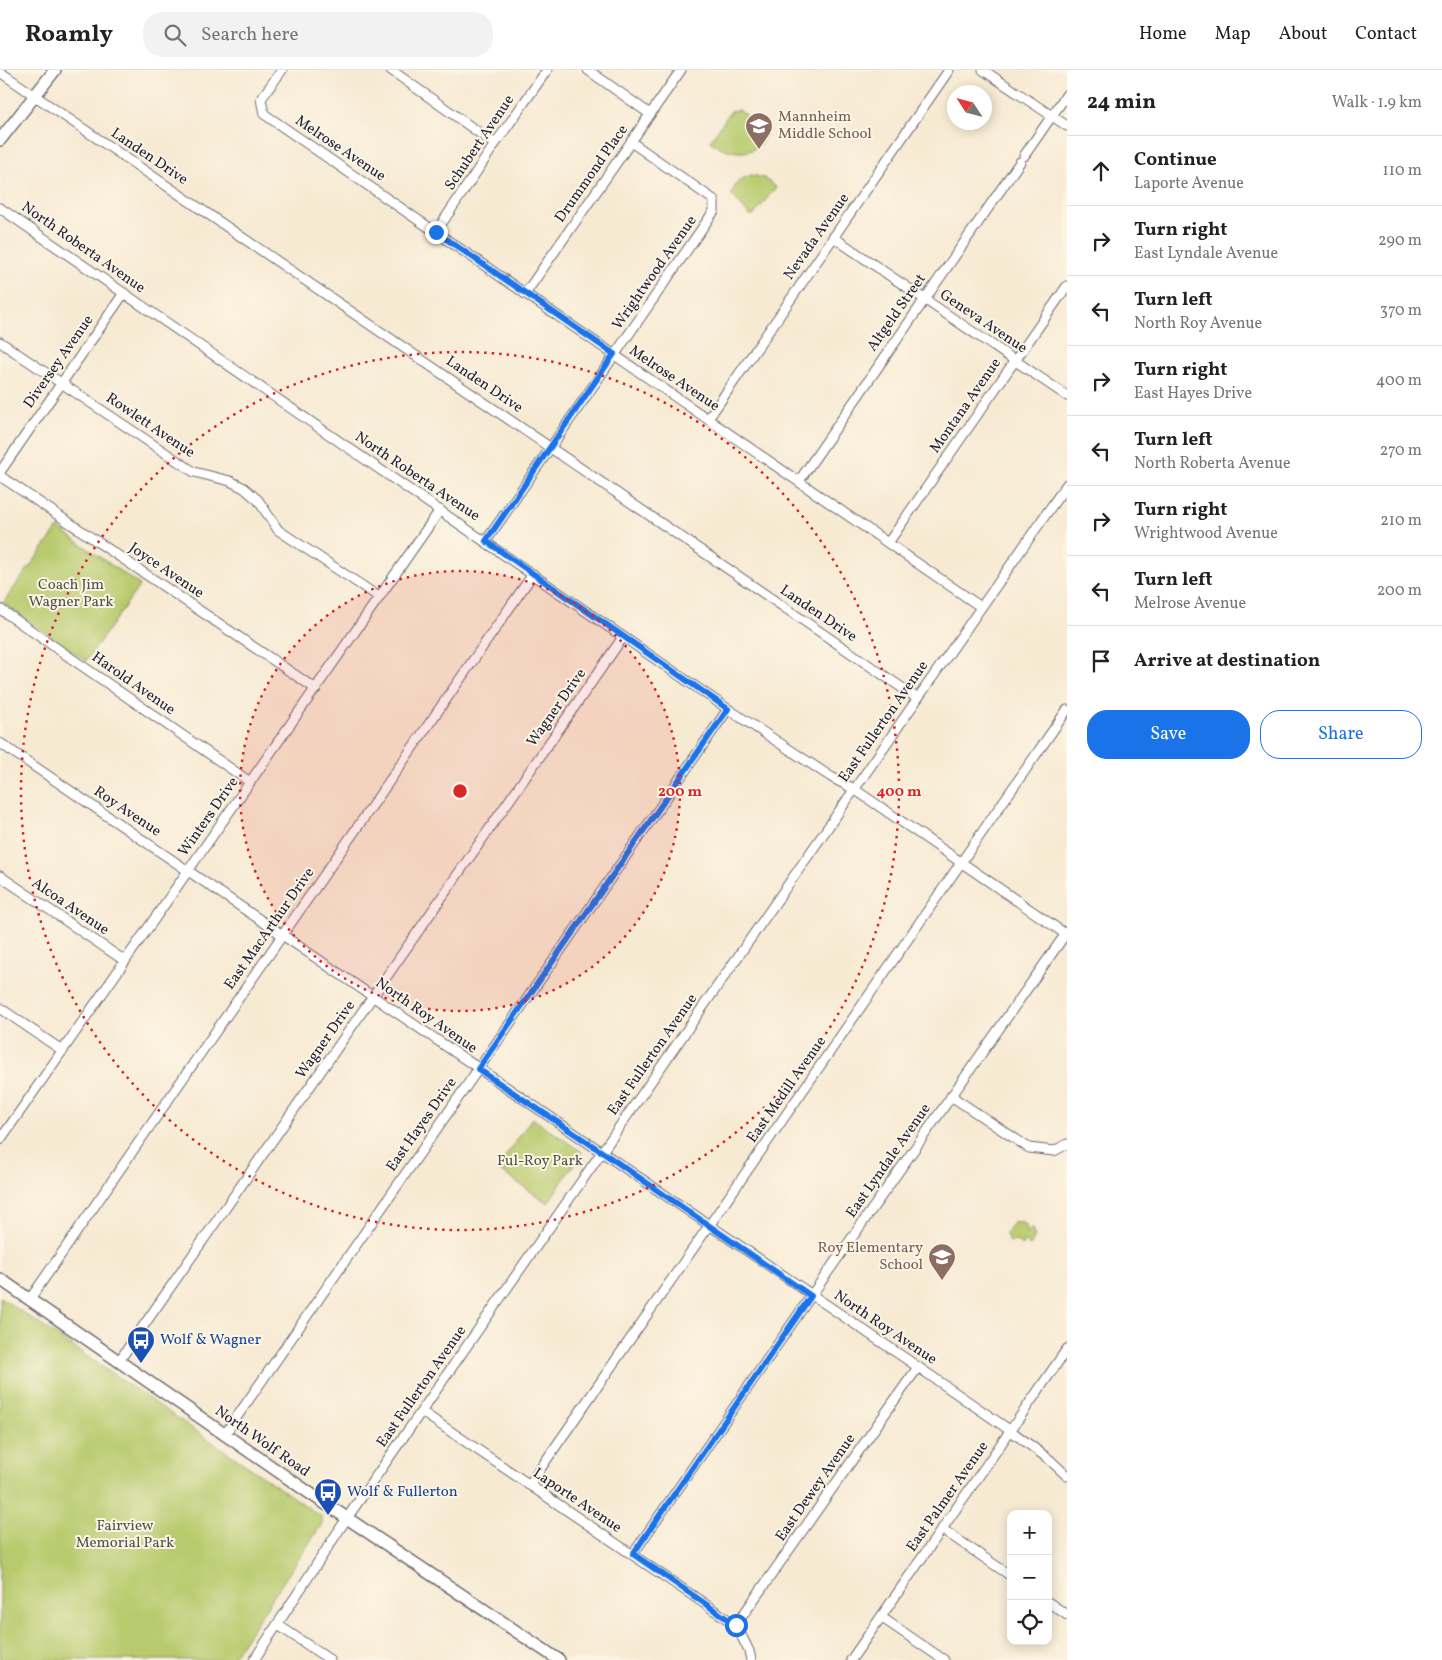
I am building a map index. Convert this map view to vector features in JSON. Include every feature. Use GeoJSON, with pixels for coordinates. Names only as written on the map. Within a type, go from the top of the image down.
{"type":"FeatureCollection","features":[{"type":"Feature","properties":{"kind":"main road"},"geometry":{"type":"LineString","coordinates":[[0,140],[55,70]]}},
{"type":"Feature","properties":{"kind":"main road","name":"North Wolf Road"},"geometry":{"type":"LineString","coordinates":[[0,1279],[347,1518],[558,1660]]}},
{"type":"Feature","properties":{"kind":"street","name":"Melrose Avenue"},"geometry":{"type":"LineString","coordinates":[[282,70],[262,99],[264,114],[981,607]]}},
{"type":"Feature","properties":{"kind":"street"},"geometry":{"type":"LineString","coordinates":[[391,70],[495,144]]}},
{"type":"Feature","properties":{"kind":"street","name":"Schubert Avenue"},"geometry":{"type":"LineString","coordinates":[[436,232],[547,70]]}},
{"type":"Feature","properties":{"kind":"street"},"geometry":{"type":"LineString","coordinates":[[588,70],[650,114]]}},
{"type":"Feature","properties":{"kind":"street","name":"Drummond Place"},"geometry":{"type":"LineString","coordinates":[[525,294],[681,70]]}},
{"type":"Feature","properties":{"kind":"street","name":"Nevada Avenue"},"geometry":{"type":"LineString","coordinates":[[708,419],[949,70]]}},
{"type":"Feature","properties":{"kind":"street"},"geometry":{"type":"LineString","coordinates":[[983,70],[1067,126]]}},
{"type":"Feature","properties":{"kind":"street","name":"Landen Drive"},"geometry":{"type":"LineString","coordinates":[[0,72],[917,698]]}},
{"type":"Feature","properties":{"kind":"street","name":"Altgeld Street"},"geometry":{"type":"LineString","coordinates":[[798,481],[1067,94]]}},
{"type":"Feature","properties":{"kind":"street","name":"Wrightwood Avenue"},"geometry":{"type":"LineString","coordinates":[[486,541],[714,212],[714,200],[631,142]]}},
{"type":"Feature","properties":{"kind":"street","name":"North Roberta Avenue"},"geometry":{"type":"LineString","coordinates":[[0,208],[728,709],[831,777],[854,789],[1067,934]]}},
{"type":"Feature","properties":{"kind":"street","name":"Geneva Avenue"},"geometry":{"type":"LineString","coordinates":[[833,237],[1067,396]]}},
{"type":"Feature","properties":{"kind":"street","name":"Montana Avenue"},"geometry":{"type":"LineString","coordinates":[[888,543],[1067,286]]}},
{"type":"Feature","properties":{"kind":"street","name":"Diversey Avenue"},"geometry":{"type":"LineString","coordinates":[[0,472],[124,293]]}},
{"type":"Feature","properties":{"kind":"street","name":"Rowlett Avenue"},"geometry":{"type":"LineString","coordinates":[[0,342],[194,472],[230,481],[244,488],[258,500],[278,530],[379,598]]}},
{"type":"Feature","properties":{"kind":"street","name":"Joyce Avenue"},"geometry":{"type":"LineString","coordinates":[[0,476],[316,689]]}},
{"type":"Feature","properties":{"kind":"street","name":"East Fullerton Avenue"},"geometry":{"type":"LineString","coordinates":[[254,1660],[347,1518],[1067,484]]}},
{"type":"Feature","properties":{"kind":"street","name":"Winters Drive"},"geometry":{"type":"LineString","coordinates":[[0,1140],[440,510]]}},
{"type":"Feature","properties":{"kind":"street","name":"East MacArthur Drive"},"geometry":{"type":"LineString","coordinates":[[30,1299],[532,574]]}},
{"type":"Feature","properties":{"kind":"street","name":"Harold Avenue"},"geometry":{"type":"LineString","coordinates":[[0,609],[250,782]]}},
{"type":"Feature","properties":{"kind":"street","name":"Wagner Drive"},"geometry":{"type":"LineString","coordinates":[[119,1361],[623,637]]}},
{"type":"Feature","properties":{"kind":"street","name":"East Hayes Drive"},"geometry":{"type":"LineString","coordinates":[[224,1434],[728,709]]}},
{"type":"Feature","properties":{"kind":"street","name":"East Medill Avenue"},"geometry":{"type":"LineString","coordinates":[[529,1485],[1067,710]]}},
{"type":"Feature","properties":{"kind":"street","name":"Roy Avenue"},"geometry":{"type":"LineString","coordinates":[[0,743],[238,903]]}},
{"type":"Feature","properties":{"kind":"street","name":"Alcoa Avenue"},"geometry":{"type":"LineString","coordinates":[[0,876],[125,961]]}},
{"type":"Feature","properties":{"kind":"street","name":"North Roy Avenue"},"geometry":{"type":"LineString","coordinates":[[238,903],[478,1069],[918,1367],[1050,1460],[1067,1476]]}},
{"type":"Feature","properties":{"kind":"street","name":"East Lyndale Avenue"},"geometry":{"type":"LineString","coordinates":[[633,1554],[951,1096],[1067,934]]}},
{"type":"Feature","properties":{"kind":"street"},"geometry":{"type":"LineString","coordinates":[[0,1008],[63,1051]]}},
{"type":"Feature","properties":{"kind":"street"},"geometry":{"type":"LineString","coordinates":[[951,1096],[1029,1148],[1041,1151],[1054,1151],[1067,1144]]}},
{"type":"Feature","properties":{"kind":"street","name":"East Palmer Avenue"},"geometry":{"type":"LineString","coordinates":[[850,1660],[1067,1349]]}},
{"type":"Feature","properties":{"kind":"street","name":"East Dewey Avenue"},"geometry":{"type":"LineString","coordinates":[[736,1625],[918,1367]]}},
{"type":"Feature","properties":{"kind":"street","name":"Laporte Avenue"},"geometry":{"type":"LineString","coordinates":[[422,1412],[736,1625],[749,1651],[751,1660]]}},
{"type":"Feature","properties":{"kind":"street"},"geometry":{"type":"LineString","coordinates":[[942,1529],[1007,1573]]}},
{"type":"Feature","properties":{"kind":"street"},"geometry":{"type":"LineString","coordinates":[[1052,1605],[1067,1615]]}},
{"type":"Feature","properties":{"kind":"street"},"geometry":{"type":"LineString","coordinates":[[881,1616],[944,1660]]}},
{"type":"Feature","properties":{"kind":"street"},"geometry":{"type":"LineString","coordinates":[[278,1624],[330,1660]]}},
{"type":"Feature","properties":{"kind":"green space"},"geometry":{"type":"Polygon","coordinates":[[[739,110],[767,130],[758,146],[751,150],[735,152],[710,141],[731,111],[739,110]]]}},
{"type":"Feature","properties":{"kind":"green space"},"geometry":{"type":"Polygon","coordinates":[[[752,175],[764,178],[776,187],[754,215],[749,215],[732,195],[734,187],[739,182],[752,175]]]}},
{"type":"Feature","properties":{"kind":"green space","name":"Coach Jim Wagner Park"},"geometry":{"type":"Polygon","coordinates":[[[58,528],[140,585],[86,661],[3,603],[58,528]]]}},
{"type":"Feature","properties":{"kind":"green space","name":"Ful-Roy Park"},"geometry":{"type":"Polygon","coordinates":[[[532,1118],[582,1152],[548,1203],[497,1169],[532,1118]]]}},
{"type":"Feature","properties":{"kind":"green space"},"geometry":{"type":"Polygon","coordinates":[[[1020,1222],[1026,1225],[1026,1234],[1032,1228],[1035,1237],[1030,1246],[1024,1241],[1022,1246],[1016,1241],[1010,1242],[1005,1233],[1013,1223],[1020,1222]]]}},
{"type":"Feature","properties":{"kind":"green space","name":"Fairview Memorial Park"},"geometry":{"type":"Polygon","coordinates":[[[0,1297],[322,1517],[322,1524],[231,1660],[0,1660],[0,1297]]]}},
{"type":"Feature","properties":{"kind":"place","name":"Mannheim Middle School"},"geometry":{"type":"Point","coordinates":[759,150]}},
{"type":"Feature","properties":{"kind":"place","name":"Roy Elementary School"},"geometry":{"type":"Point","coordinates":[942,1281]}},
{"type":"Feature","properties":{"kind":"place","name":"Wolf & Wagner"},"geometry":{"type":"Point","coordinates":[141,1364]}},
{"type":"Feature","properties":{"kind":"place","name":"Wolf & Fullerton"},"geometry":{"type":"Point","coordinates":[328,1516]}},
{"type":"Feature","properties":{"kind":"route"},"geometry":{"type":"LineString","coordinates":[[436,232],[614,354],[486,541],[728,709],[478,1069],[811,1296],[633,1554],[736,1625]]}}]}
